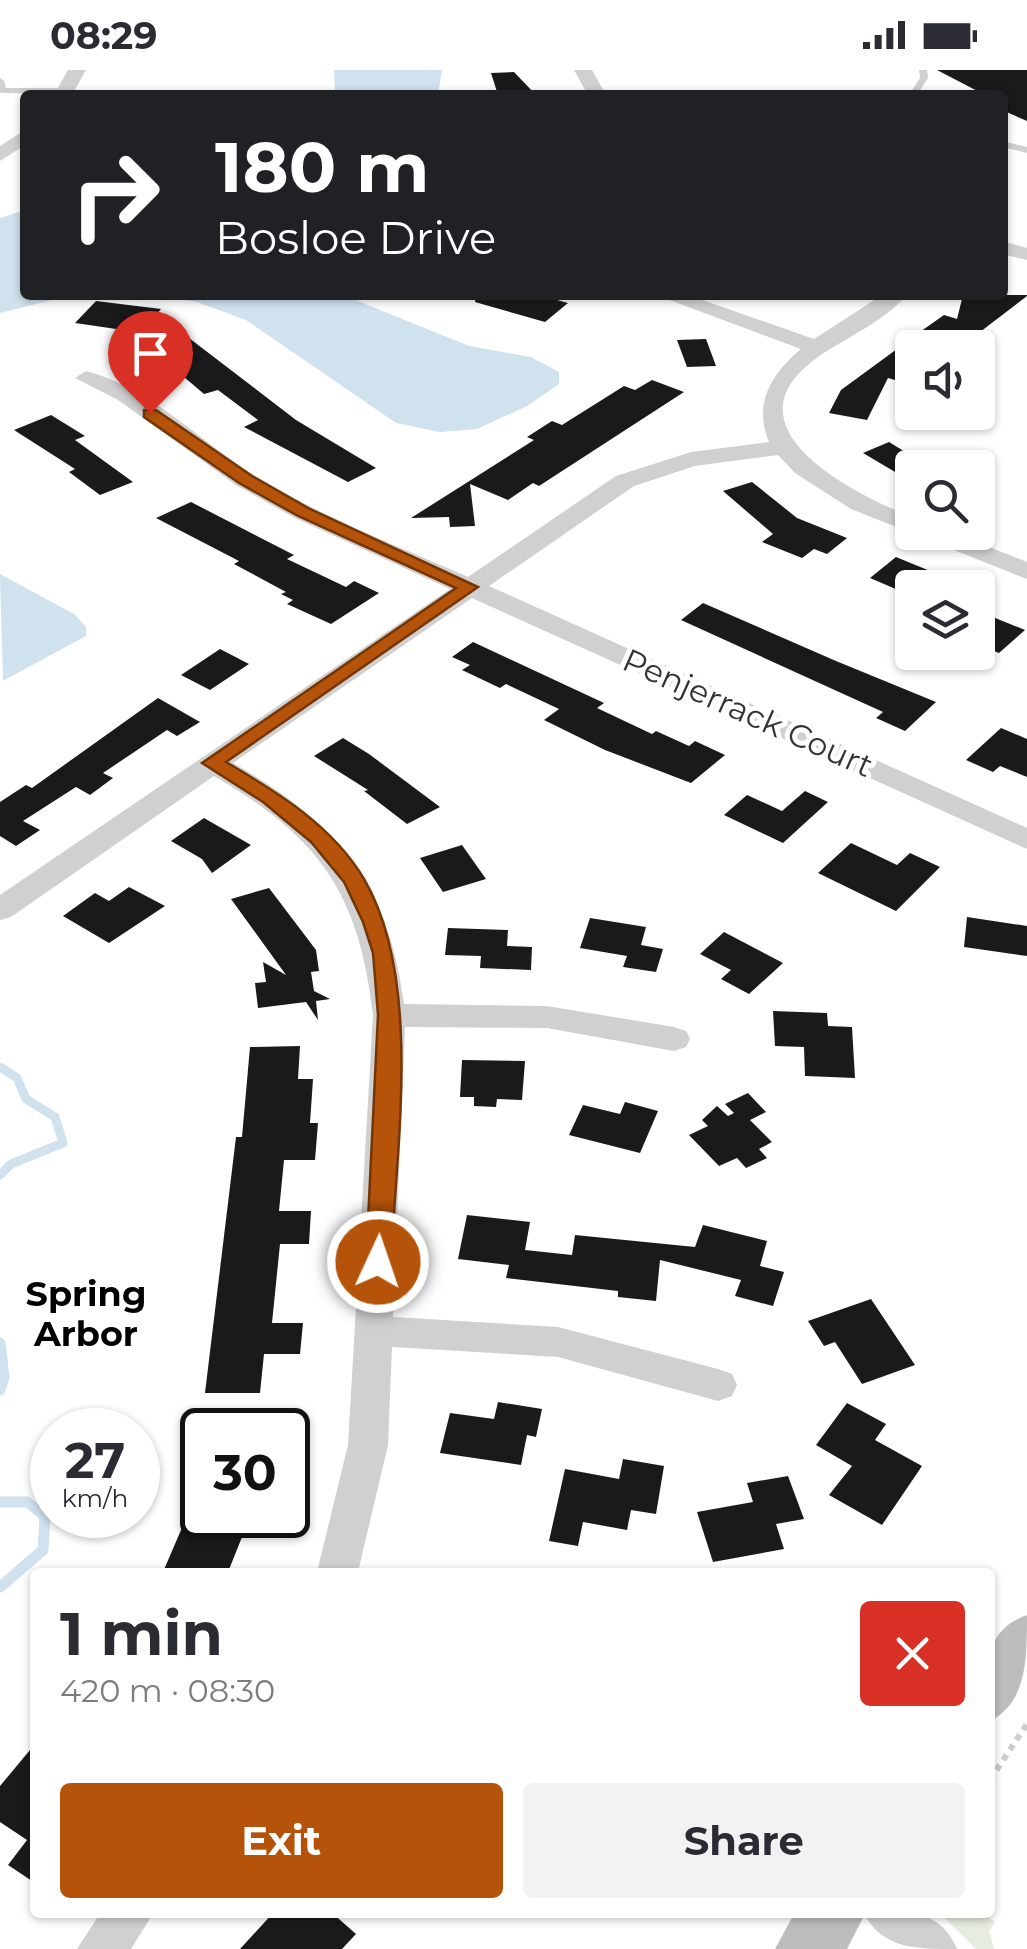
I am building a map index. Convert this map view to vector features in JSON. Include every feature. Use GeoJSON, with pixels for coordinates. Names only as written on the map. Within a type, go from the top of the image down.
{"type":"FeatureCollection","features":[{"type":"Feature","properties":{"kind":"street"},"geometry":{"type":"LineString","coordinates":[[682,300],[819,348]]}},
{"type":"Feature","properties":{"kind":"street"},"geometry":{"type":"LineString","coordinates":[[889,300],[788,373],[777,396],[776,424],[782,447],[824,486],[895,518]]}},
{"type":"Feature","properties":{"kind":"street","name":"Penjerrack Court"},"geometry":{"type":"LineString","coordinates":[[86,378],[126,394],[174,432],[289,504],[1027,839]]}},
{"type":"Feature","properties":{"kind":"street"},"geometry":{"type":"LineString","coordinates":[[0,910],[633,477],[692,458],[782,447]]}},
{"type":"Feature","properties":{"kind":"street"},"geometry":{"type":"LineString","coordinates":[[974,550],[1027,571]]}},
{"type":"Feature","properties":{"kind":"street"},"geometry":{"type":"LineString","coordinates":[[212,763],[296,816],[354,880],[384,953],[390,1015],[368,1445],[339,1568]]}},
{"type":"Feature","properties":{"kind":"street"},"geometry":{"type":"LineString","coordinates":[[390,1015],[546,1017],[674,1039]]}},
{"type":"Feature","properties":{"kind":"street"},"geometry":{"type":"LineString","coordinates":[[375,1332],[558,1342],[718,1386]]}},
{"type":"Feature","properties":{"kind":"street"},"geometry":{"type":"LineString","coordinates":[[995,1687],[1027,1641]]}},
{"type":"Feature","properties":{"kind":"street"},"geometry":{"type":"LineString","coordinates":[[101,1949],[126,1918]]}},
{"type":"Feature","properties":{"kind":"street"},"geometry":{"type":"LineString","coordinates":[[894,1918],[933,1949]]}},
{"type":"Feature","properties":{"kind":"lane"},"geometry":{"type":"LineString","coordinates":[[1,87],[32,90]]}},
{"type":"Feature","properties":{"kind":"path"},"geometry":{"type":"LineString","coordinates":[[995,1772],[1027,1724]]}},
{"type":"Feature","properties":{"kind":"shaded area"},"geometry":{"type":"Polygon","coordinates":[[[945,1918],[990,1918],[995,1922],[989,1931],[994,1949],[976,1949],[945,1918]]]}},
{"type":"Feature","properties":{"kind":"water"},"geometry":{"type":"Polygon","coordinates":[[[334,70],[442,70],[439,90],[335,90],[334,70]]]}},
{"type":"Feature","properties":{"kind":"water"},"geometry":{"type":"Polygon","coordinates":[[[20,212],[20,300],[52,300],[0,313],[0,218],[20,212]]]}},
{"type":"Feature","properties":{"kind":"water"},"geometry":{"type":"Polygon","coordinates":[[[182,300],[355,300],[469,346],[531,357],[559,372],[559,384],[527,406],[477,429],[440,432],[396,423],[246,320],[182,300]]]}},
{"type":"Feature","properties":{"kind":"water"},"geometry":{"type":"Polygon","coordinates":[[[0,574],[74,614],[86,627],[86,636],[3,681],[0,574]]]}},
{"type":"Feature","properties":{"kind":"building"},"geometry":{"type":"Polygon","coordinates":[[[937,70],[1027,70],[1027,121],[1008,113],[1008,90],[975,90],[937,70]]]}},
{"type":"Feature","properties":{"kind":"building"},"geometry":{"type":"Polygon","coordinates":[[[514,72],[531,90],[496,90],[491,73],[514,72]]]}},
{"type":"Feature","properties":{"kind":"building"},"geometry":{"type":"Polygon","coordinates":[[[1008,295],[1027,295],[983,330],[923,330],[944,315],[957,319],[962,300],[1008,300],[1008,295]]]}},
{"type":"Feature","properties":{"kind":"building"},"geometry":{"type":"Polygon","coordinates":[[[557,300],[568,303],[545,322],[475,302],[557,300]]]}},
{"type":"Feature","properties":{"kind":"building"},"geometry":{"type":"Polygon","coordinates":[[[96,301],[161,309],[137,337],[130,331],[75,323],[96,301]]]}},
{"type":"Feature","properties":{"kind":"building"},"geometry":{"type":"Polygon","coordinates":[[[189,338],[296,420],[376,468],[348,482],[244,427],[258,420],[218,390],[204,394],[151,349],[189,338]]]}},
{"type":"Feature","properties":{"kind":"building"},"geometry":{"type":"Polygon","coordinates":[[[706,339],[716,366],[687,367],[677,340],[706,339]]]}},
{"type":"Feature","properties":{"kind":"building"},"geometry":{"type":"Polygon","coordinates":[[[895,350],[895,380],[888,378],[867,420],[829,413],[841,390],[895,350]]]}},
{"type":"Feature","properties":{"kind":"building"},"geometry":{"type":"Polygon","coordinates":[[[652,380],[684,392],[539,486],[533,483],[508,500],[470,484],[475,526],[450,527],[449,517],[411,518],[534,440],[527,437],[552,421],[562,425],[624,386],[635,390],[652,380]]]}},
{"type":"Feature","properties":{"kind":"building"},"geometry":{"type":"Polygon","coordinates":[[[51,415],[85,436],[75,440],[133,482],[100,495],[69,472],[75,469],[14,430],[51,415]]]}},
{"type":"Feature","properties":{"kind":"building"},"geometry":{"type":"Polygon","coordinates":[[[889,442],[902,450],[895,450],[895,472],[863,453],[889,442]]]}},
{"type":"Feature","properties":{"kind":"building"},"geometry":{"type":"Polygon","coordinates":[[[752,482],[797,518],[847,538],[827,554],[814,549],[802,558],[762,542],[773,534],[723,491],[752,482]]]}},
{"type":"Feature","properties":{"kind":"building"},"geometry":{"type":"Polygon","coordinates":[[[191,502],[294,555],[287,559],[346,587],[354,581],[379,593],[331,624],[287,604],[293,600],[281,594],[286,592],[234,564],[239,561],[156,518],[191,502]]]}},
{"type":"Feature","properties":{"kind":"building"},"geometry":{"type":"Polygon","coordinates":[[[896,557],[928,570],[895,570],[895,589],[870,578],[896,557]]]}},
{"type":"Feature","properties":{"kind":"building"},"geometry":{"type":"Polygon","coordinates":[[[703,603],[936,702],[905,731],[876,718],[883,712],[681,620],[703,603]]]}},
{"type":"Feature","properties":{"kind":"building"},"geometry":{"type":"Polygon","coordinates":[[[995,618],[1025,630],[999,653],[995,651],[995,618]]]}},
{"type":"Feature","properties":{"kind":"building"},"geometry":{"type":"Polygon","coordinates":[[[473,642],[604,703],[597,708],[652,734],[656,731],[689,746],[695,741],[725,755],[691,783],[605,750],[544,720],[559,709],[506,684],[500,688],[462,670],[470,665],[452,657],[473,642]]]}},
{"type":"Feature","properties":{"kind":"building"},"geometry":{"type":"Polygon","coordinates":[[[220,649],[249,664],[210,690],[181,675],[220,649]]]}},
{"type":"Feature","properties":{"kind":"building"},"geometry":{"type":"Polygon","coordinates":[[[158,698],[200,722],[177,736],[167,730],[103,773],[113,778],[90,795],[76,787],[23,821],[40,830],[16,846],[0,836],[0,802],[26,785],[32,788],[158,698]]]}},
{"type":"Feature","properties":{"kind":"building"},"geometry":{"type":"Polygon","coordinates":[[[1001,728],[1027,739],[1027,777],[1000,766],[993,772],[966,760],[1001,728]]]}},
{"type":"Feature","properties":{"kind":"building"},"geometry":{"type":"Polygon","coordinates":[[[343,738],[440,807],[407,824],[364,791],[368,790],[314,756],[343,738]]]}},
{"type":"Feature","properties":{"kind":"building"},"geometry":{"type":"Polygon","coordinates":[[[805,791],[828,802],[783,843],[724,815],[747,795],[782,811],[805,791]]]}},
{"type":"Feature","properties":{"kind":"building"},"geometry":{"type":"Polygon","coordinates":[[[204,818],[251,845],[212,873],[202,859],[171,841],[204,818]]]}},
{"type":"Feature","properties":{"kind":"building"},"geometry":{"type":"Polygon","coordinates":[[[851,843],[897,865],[910,853],[940,867],[896,911],[818,873],[851,843]]]}},
{"type":"Feature","properties":{"kind":"building"},"geometry":{"type":"Polygon","coordinates":[[[462,845],[486,879],[443,892],[420,858],[462,845]]]}},
{"type":"Feature","properties":{"kind":"building"},"geometry":{"type":"Polygon","coordinates":[[[129,887],[165,906],[109,943],[63,916],[95,893],[109,901],[129,887]]]}},
{"type":"Feature","properties":{"kind":"building"},"geometry":{"type":"Polygon","coordinates":[[[269,888],[316,950],[319,971],[311,972],[314,991],[330,999],[316,1001],[318,1020],[306,1002],[258,1008],[255,983],[266,982],[263,962],[286,975],[231,899],[269,888]]]}},
{"type":"Feature","properties":{"kind":"building"},"geometry":{"type":"Polygon","coordinates":[[[967,917],[1027,926],[1027,956],[964,947],[967,917]]]}},
{"type":"Feature","properties":{"kind":"building"},"geometry":{"type":"Polygon","coordinates":[[[590,918],[646,927],[641,945],[663,949],[656,972],[623,967],[627,956],[580,948],[590,918]]]}},
{"type":"Feature","properties":{"kind":"building"},"geometry":{"type":"Polygon","coordinates":[[[448,928],[508,930],[507,946],[532,947],[531,970],[480,968],[481,956],[445,955],[448,928]]]}},
{"type":"Feature","properties":{"kind":"building"},"geometry":{"type":"Polygon","coordinates":[[[724,932],[783,963],[749,994],[721,979],[731,970],[700,954],[724,932]]]}},
{"type":"Feature","properties":{"kind":"building"},"geometry":{"type":"Polygon","coordinates":[[[773,1011],[827,1013],[828,1026],[852,1027],[855,1078],[805,1076],[804,1047],[775,1046],[773,1011]]]}},
{"type":"Feature","properties":{"kind":"building"},"geometry":{"type":"Polygon","coordinates":[[[300,1046],[298,1079],[313,1079],[310,1123],[318,1123],[315,1160],[284,1160],[279,1211],[311,1211],[309,1244],[280,1244],[272,1323],[303,1323],[300,1354],[264,1354],[260,1393],[205,1393],[236,1137],[242,1137],[250,1047],[300,1046]]]}},
{"type":"Feature","properties":{"kind":"building"},"geometry":{"type":"Polygon","coordinates":[[[462,1060],[525,1061],[522,1100],[497,1099],[496,1107],[474,1106],[474,1097],[460,1097],[462,1060]]]}},
{"type":"Feature","properties":{"kind":"building"},"geometry":{"type":"Polygon","coordinates":[[[748,1093],[766,1112],[750,1120],[772,1142],[759,1149],[767,1158],[746,1168],[737,1158],[719,1166],[689,1135],[708,1126],[702,1120],[717,1106],[728,1116],[734,1113],[725,1104],[748,1093]]]}},
{"type":"Feature","properties":{"kind":"building"},"geometry":{"type":"Polygon","coordinates":[[[625,1102],[658,1111],[640,1153],[569,1135],[583,1105],[620,1114],[625,1102]]]}},
{"type":"Feature","properties":{"kind":"building"},"geometry":{"type":"Polygon","coordinates":[[[467,1215],[530,1222],[525,1250],[572,1255],[575,1235],[695,1247],[703,1225],[767,1241],[760,1266],[784,1272],[773,1306],[735,1296],[741,1280],[660,1260],[656,1301],[618,1297],[618,1291],[506,1278],[509,1265],[458,1259],[467,1215]]]}},
{"type":"Feature","properties":{"kind":"building"},"geometry":{"type":"Polygon","coordinates":[[[871,1299],[915,1365],[862,1384],[835,1342],[824,1346],[808,1321],[871,1299]]]}},
{"type":"Feature","properties":{"kind":"building"},"geometry":{"type":"Polygon","coordinates":[[[498,1402],[542,1409],[536,1437],[527,1435],[521,1465],[440,1453],[450,1413],[494,1419],[498,1402]]]}},
{"type":"Feature","properties":{"kind":"building"},"geometry":{"type":"Polygon","coordinates":[[[847,1403],[886,1424],[875,1440],[922,1466],[882,1525],[829,1495],[852,1466],[816,1445],[847,1403]]]}},
{"type":"Feature","properties":{"kind":"building"},"geometry":{"type":"Polygon","coordinates":[[[623,1459],[664,1466],[656,1514],[631,1510],[627,1530],[583,1522],[578,1546],[549,1541],[565,1469],[619,1479],[623,1459]]]}},
{"type":"Feature","properties":{"kind":"building"},"geometry":{"type":"Polygon","coordinates":[[[788,1476],[804,1519],[776,1524],[784,1549],[713,1562],[697,1512],[753,1502],[747,1483],[788,1476]]]}},
{"type":"Feature","properties":{"kind":"building"},"geometry":{"type":"Polygon","coordinates":[[[180,1532],[180,1538],[242,1538],[230,1568],[165,1568],[180,1532]]]}},
{"type":"Feature","properties":{"kind":"building"},"geometry":{"type":"Polygon","coordinates":[[[30,1750],[30,1880],[8,1865],[27,1840],[0,1822],[0,1786],[30,1750]]]}},
{"type":"Feature","properties":{"kind":"building"},"geometry":{"type":"Polygon","coordinates":[[[268,1918],[338,1918],[356,1934],[342,1949],[240,1949],[268,1918]]]}},
{"type":"Feature","properties":{"kind":"waterway"},"geometry":{"type":"LineString","coordinates":[[0,1067],[17,1078],[26,1099],[55,1117],[63,1143],[11,1164],[0,1175]]}},
{"type":"Feature","properties":{"kind":"waterway"},"geometry":{"type":"LineString","coordinates":[[0,1343],[4,1377],[0,1390]]}},
{"type":"Feature","properties":{"kind":"waterway"},"geometry":{"type":"LineString","coordinates":[[0,1502],[27,1502],[45,1516],[43,1550],[0,1587]]}},
{"type":"Feature","properties":{"kind":"district","name":"Spring Arbor"},"geometry":{"type":"Point","coordinates":[86,1314]}},
{"type":"Feature","properties":{"kind":"route"},"geometry":{"type":"LineString","coordinates":[[150,413],[246,480],[304,512],[469,587],[212,763],[270,797],[319,837],[354,880],[374,922],[384,953],[390,1015],[378,1262]]}}]}
